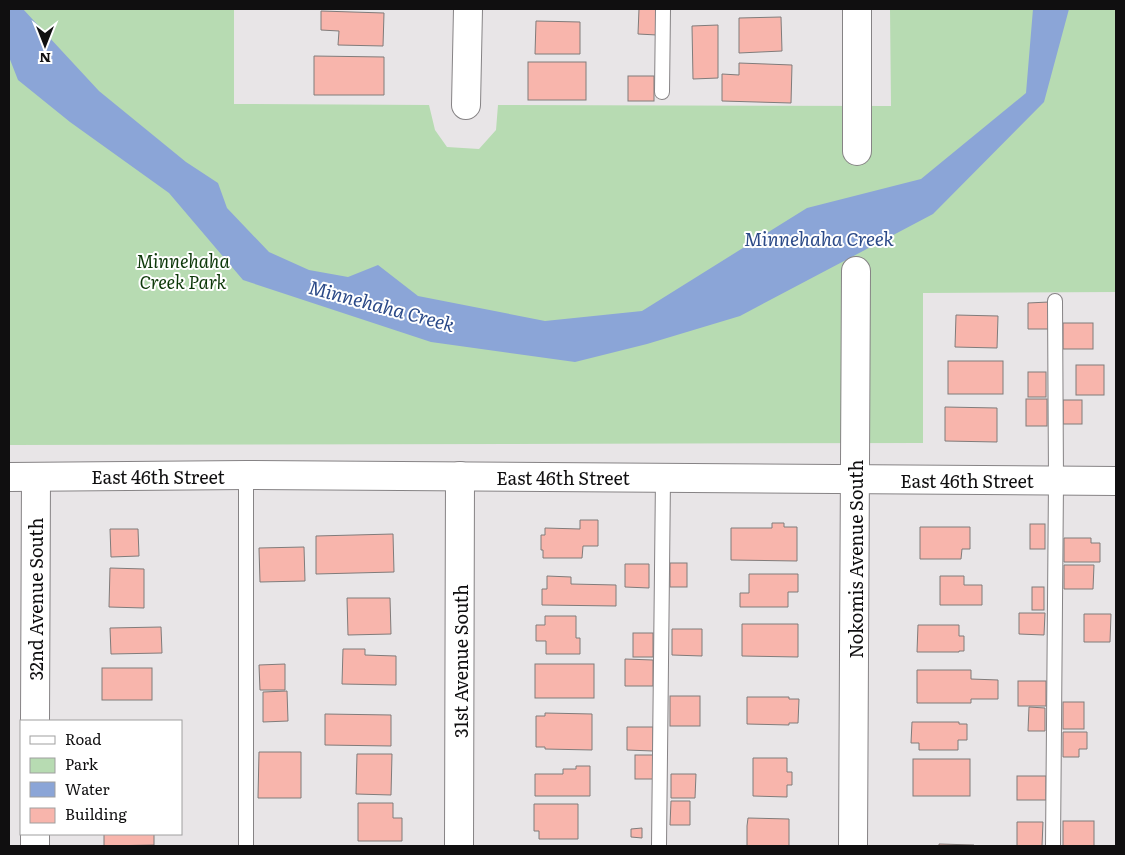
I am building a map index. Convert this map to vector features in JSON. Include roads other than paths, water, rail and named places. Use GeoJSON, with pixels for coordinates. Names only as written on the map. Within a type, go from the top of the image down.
{"type":"FeatureCollection","features":[{"type":"Feature","properties":{"kind":"street"},"geometry":{"type":"LineString","coordinates":[[466,105],[468,9]]}},
{"type":"Feature","properties":{"kind":"street"},"geometry":{"type":"LineString","coordinates":[[857,9],[857,151]]}},
{"type":"Feature","properties":{"kind":"street","name":"Nokomis Avenue South"},"geometry":{"type":"LineString","coordinates":[[853,846],[856,271]]}},
{"type":"Feature","properties":{"kind":"street","name":"East 46th Street"},"geometry":{"type":"LineString","coordinates":[[9,477],[246,475],[1116,481]]}},
{"type":"Feature","properties":{"kind":"street","name":"32nd Avenue South"},"geometry":{"type":"LineString","coordinates":[[35,720],[36,476]]}},
{"type":"Feature","properties":{"kind":"street","name":"31st Avenue South"},"geometry":{"type":"LineString","coordinates":[[459,846],[460,476]]}},
{"type":"Feature","properties":{"kind":"lane"},"geometry":{"type":"LineString","coordinates":[[662,92],[663,9]]}},
{"type":"Feature","properties":{"kind":"lane"},"geometry":{"type":"LineString","coordinates":[[1053,846],[1056,481],[1055,301]]}},
{"type":"Feature","properties":{"kind":"lane"},"geometry":{"type":"LineString","coordinates":[[246,475],[246,846]]}},
{"type":"Feature","properties":{"kind":"lane"},"geometry":{"type":"LineString","coordinates":[[659,846],[663,478]]}},
{"type":"Feature","properties":{"kind":"water","name":"Minnehaha Creek"},"geometry":{"type":"Polygon","coordinates":[[[9,9],[23,9],[99,91],[186,162],[218,183],[227,208],[269,252],[309,270],[348,277],[378,265],[418,296],[545,321],[642,311],[807,208],[921,179],[1026,93],[1033,9],[1069,9],[1044,102],[933,214],[740,316],[647,344],[575,362],[431,342],[243,280],[169,193],[70,122],[18,80],[9,57],[9,9]]]}},
{"type":"Feature","properties":{"kind":"park label","name":"Minnehaha Creek Park"},"geometry":{"type":"Point","coordinates":[183,270]}}]}
